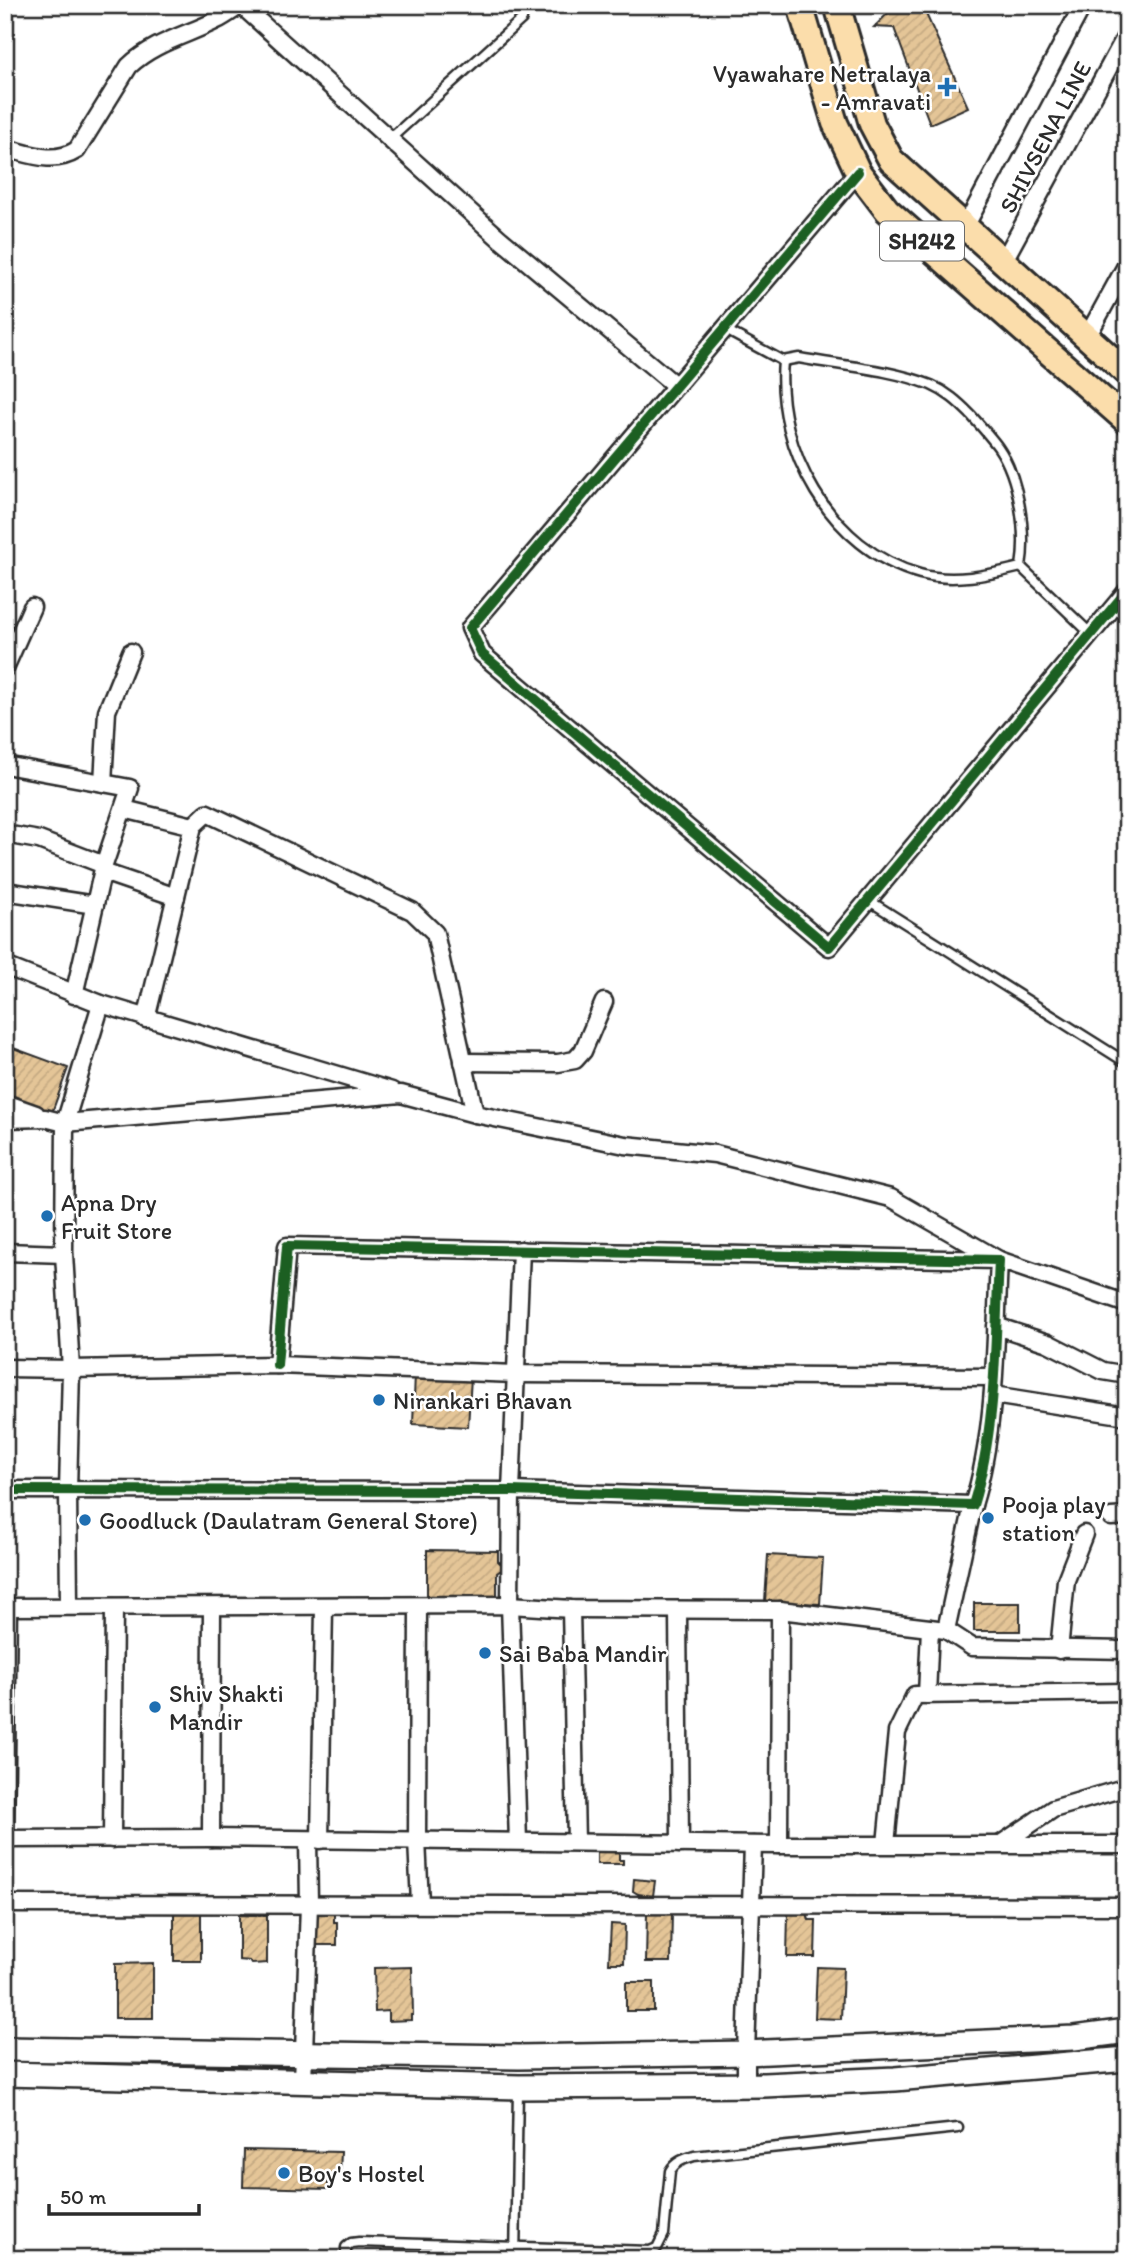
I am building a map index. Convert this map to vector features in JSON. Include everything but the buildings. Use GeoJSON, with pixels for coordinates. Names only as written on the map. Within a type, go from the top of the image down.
{"type":"FeatureCollection","features":[{"type":"Feature","properties":{"kind":"main road","name":"SH242"},"geometry":{"type":"LineString","coordinates":[[800,5],[835,123],[858,172],[887,210],[1127,421]]}},
{"type":"Feature","properties":{"kind":"main road","name":"SH242"},"geometry":{"type":"LineString","coordinates":[[837,5],[872,124],[891,160],[1127,373]]}},
{"type":"Feature","properties":{"kind":"street"},"geometry":{"type":"LineString","coordinates":[[5,148],[42,158],[65,158],[76,150],[129,66],[137,58],[149,50],[219,20],[241,5],[499,238],[676,386]]}},
{"type":"Feature","properties":{"kind":"street"},"geometry":{"type":"LineString","coordinates":[[965,227],[1083,5]]}},
{"type":"Feature","properties":{"kind":"street","name":"SHIVSENA LINE"},"geometry":{"type":"LineString","coordinates":[[1003,262],[1127,34]]}},
{"type":"Feature","properties":{"kind":"street"},"geometry":{"type":"LineString","coordinates":[[858,172],[470,628],[482,654],[829,947],[1127,591]]}},
{"type":"Feature","properties":{"kind":"street"},"geometry":{"type":"LineString","coordinates":[[1087,337],[1127,264]]}},
{"type":"Feature","properties":{"kind":"street"},"geometry":{"type":"LineString","coordinates":[[5,668],[32,607]]}},
{"type":"Feature","properties":{"kind":"street"},"geometry":{"type":"LineString","coordinates":[[103,783],[107,711],[131,652]]}},
{"type":"Feature","properties":{"kind":"street"},"geometry":{"type":"LineString","coordinates":[[5,765],[130,788],[103,869],[74,995]]}},
{"type":"Feature","properties":{"kind":"street"},"geometry":{"type":"LineString","coordinates":[[124,809],[193,826]]}},
{"type":"Feature","properties":{"kind":"street"},"geometry":{"type":"LineString","coordinates":[[146,1019],[193,826],[207,813],[412,912],[435,933],[475,1114]]}},
{"type":"Feature","properties":{"kind":"street"},"geometry":{"type":"LineString","coordinates":[[5,834],[39,840],[103,869],[176,897]]}},
{"type":"Feature","properties":{"kind":"street"},"geometry":{"type":"LineString","coordinates":[[5,891],[95,905]]}},
{"type":"Feature","properties":{"kind":"street"},"geometry":{"type":"LineString","coordinates":[[5,966],[74,995],[146,1019],[475,1114],[625,1145],[715,1154],[891,1198],[999,1260],[1127,1304]]}},
{"type":"Feature","properties":{"kind":"street"},"geometry":{"type":"LineString","coordinates":[[463,1062],[558,1063],[575,1060],[583,1051],[604,1002]]}},
{"type":"Feature","properties":{"kind":"street"},"geometry":{"type":"LineString","coordinates":[[69,1606],[71,1369],[64,1254],[65,1122],[101,1004]]}},
{"type":"Feature","properties":{"kind":"street"},"geometry":{"type":"LineString","coordinates":[[5,1103],[45,1118],[65,1122],[401,1094]]}},
{"type":"Feature","properties":{"kind":"street"},"geometry":{"type":"LineString","coordinates":[[5,1119],[45,1118]]}},
{"type":"Feature","properties":{"kind":"street"},"geometry":{"type":"LineString","coordinates":[[277,1365],[287,1246],[999,1260]]}},
{"type":"Feature","properties":{"kind":"street"},"geometry":{"type":"LineString","coordinates":[[518,1841],[510,1605],[510,1491],[520,1250]]}},
{"type":"Feature","properties":{"kind":"street"},"geometry":{"type":"LineString","coordinates":[[5,1252],[64,1254]]}},
{"type":"Feature","properties":{"kind":"street"},"geometry":{"type":"LineString","coordinates":[[927,1695],[938,1629],[980,1485],[993,1395],[999,1260]]}},
{"type":"Feature","properties":{"kind":"street"},"geometry":{"type":"LineString","coordinates":[[996,1325],[1048,1343],[1104,1371],[1127,1375]]}},
{"type":"Feature","properties":{"kind":"street"},"geometry":{"type":"LineString","coordinates":[[5,1368],[277,1365],[516,1374],[993,1377]]}},
{"type":"Feature","properties":{"kind":"street"},"geometry":{"type":"LineString","coordinates":[[993,1395],[1127,1416]]}},
{"type":"Feature","properties":{"kind":"street"},"geometry":{"type":"LineString","coordinates":[[5,1490],[510,1491],[973,1505]]}},
{"type":"Feature","properties":{"kind":"street"},"geometry":{"type":"LineString","coordinates":[[1059,1650],[1066,1580],[1084,1534]]}},
{"type":"Feature","properties":{"kind":"street"},"geometry":{"type":"LineString","coordinates":[[1127,1650],[972,1647],[938,1629],[780,1610],[678,1611],[510,1605],[7,1607],[5,1839],[211,1838],[779,1845],[1127,1844]]}},
{"type":"Feature","properties":{"kind":"street"},"geometry":{"type":"LineString","coordinates":[[112,1839],[114,1607]]}},
{"type":"Feature","properties":{"kind":"street"},"geometry":{"type":"LineString","coordinates":[[211,1838],[212,1607]]}},
{"type":"Feature","properties":{"kind":"street"},"geometry":{"type":"LineString","coordinates":[[303,2082],[324,1607]]}},
{"type":"Feature","properties":{"kind":"street"},"geometry":{"type":"LineString","coordinates":[[418,1607],[417,1840],[420,1903]]}},
{"type":"Feature","properties":{"kind":"street"},"geometry":{"type":"LineString","coordinates":[[570,1609],[576,1841]]}},
{"type":"Feature","properties":{"kind":"street"},"geometry":{"type":"LineString","coordinates":[[779,1845],[780,1610]]}},
{"type":"Feature","properties":{"kind":"street"},"geometry":{"type":"LineString","coordinates":[[678,1611],[680,1844]]}},
{"type":"Feature","properties":{"kind":"street"},"geometry":{"type":"LineString","coordinates":[[886,1844],[897,1732],[915,1695],[1127,1692]]}},
{"type":"Feature","properties":{"kind":"street"},"geometry":{"type":"LineString","coordinates":[[1001,1844],[1054,1809],[1127,1787]]}},
{"type":"Feature","properties":{"kind":"street"},"geometry":{"type":"LineString","coordinates":[[746,2085],[753,1844]]}},
{"type":"Feature","properties":{"kind":"street"},"geometry":{"type":"LineString","coordinates":[[5,1903],[1127,1906]]}},
{"type":"Feature","properties":{"kind":"street"},"geometry":{"type":"LineString","coordinates":[[5,2049],[519,2057],[746,2053],[1074,2038],[1127,2031]]}},
{"type":"Feature","properties":{"kind":"street"},"geometry":{"type":"LineString","coordinates":[[5,2074],[519,2087],[746,2085],[895,2079],[1127,2059]]}},
{"type":"Feature","properties":{"kind":"lane"},"geometry":{"type":"LineString","coordinates":[[389,139],[522,19]]}},
{"type":"Feature","properties":{"kind":"lane"},"geometry":{"type":"LineString","coordinates":[[724,329],[783,361],[799,358],[905,377],[949,394],[999,449],[1013,478],[1024,550],[1021,567]]}},
{"type":"Feature","properties":{"kind":"lane"},"geometry":{"type":"LineString","coordinates":[[783,361],[782,377],[788,430],[800,467],[817,495],[838,521],[866,546],[884,558],[920,574],[957,578],[1021,567]]}},
{"type":"Feature","properties":{"kind":"lane"},"geometry":{"type":"LineString","coordinates":[[1021,567],[1091,634]]}},
{"type":"Feature","properties":{"kind":"lane"},"geometry":{"type":"LineString","coordinates":[[868,900],[1127,1063]]}},
{"type":"Feature","properties":{"kind":"lane"},"geometry":{"type":"LineString","coordinates":[[514,2259],[519,2087]]}},
{"type":"Feature","properties":{"kind":"lane"},"geometry":{"type":"LineString","coordinates":[[346,2259],[346,2247],[359,2242],[641,2252],[657,2248],[664,2234],[670,2171],[675,2164],[694,2155],[958,2128]]}},
{"type":"Feature","properties":{"kind":"cycle path"},"geometry":{"type":"LineString","coordinates":[[858,172],[470,628],[482,654],[829,947],[1127,591]]}},
{"type":"Feature","properties":{"kind":"cycle path"},"geometry":{"type":"LineString","coordinates":[[5,1490],[511,1491],[973,1505],[981,1476],[991,1415],[999,1260],[287,1246],[277,1365]]}},
{"type":"Feature","properties":{"kind":"place","name":"Vyawahare Netralaya - Amravati"},"geometry":{"type":"Point","coordinates":[947,87]}},
{"type":"Feature","properties":{"kind":"place","name":"Apna Dry Fruit Store"},"geometry":{"type":"Point","coordinates":[47,1216]}},
{"type":"Feature","properties":{"kind":"place","name":"Nirankari Bhavan"},"geometry":{"type":"Point","coordinates":[379,1400]}},
{"type":"Feature","properties":{"kind":"place","name":"Pooja play station"},"geometry":{"type":"Point","coordinates":[988,1518]}},
{"type":"Feature","properties":{"kind":"place","name":"Goodluck (Daulatram General Store)"},"geometry":{"type":"Point","coordinates":[85,1520]}},
{"type":"Feature","properties":{"kind":"place","name":"Sai Baba Mandir"},"geometry":{"type":"Point","coordinates":[485,1653]}},
{"type":"Feature","properties":{"kind":"place","name":"Shiv Shakti Mandir"},"geometry":{"type":"Point","coordinates":[155,1707]}},
{"type":"Feature","properties":{"kind":"place","name":"Boy's Hostel"},"geometry":{"type":"Point","coordinates":[284,2173]}}]}
